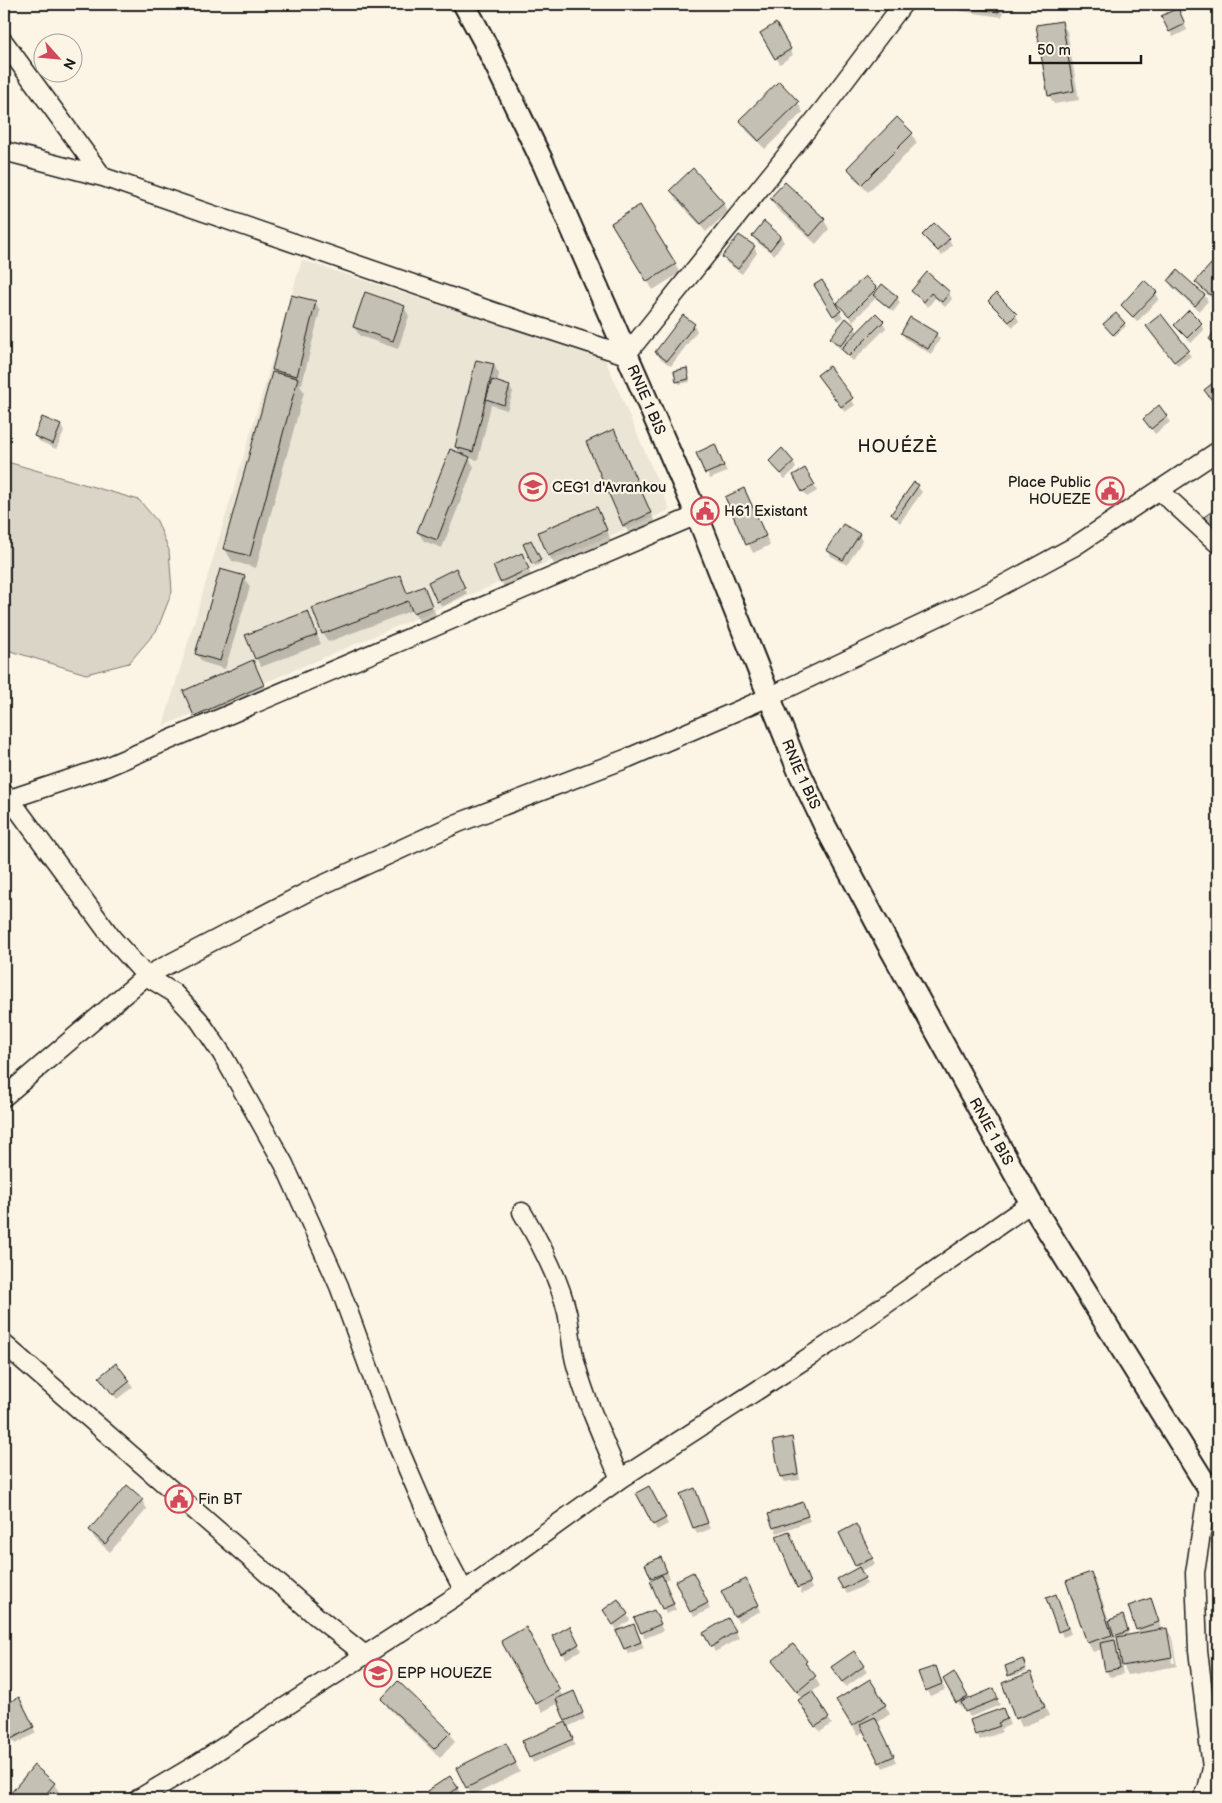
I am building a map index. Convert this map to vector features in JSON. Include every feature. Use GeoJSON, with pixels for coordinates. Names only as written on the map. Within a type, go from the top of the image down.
{"type":"FeatureCollection","features":[{"type":"Feature","properties":{"kind":"main road","name":"RNIE 1 BIS"},"geometry":{"type":"LineString","coordinates":[[464,4],[544,165],[697,514],[798,769],[824,824],[1031,1203],[1215,1491]]}},
{"type":"Feature","properties":{"kind":"street"},"geometry":{"type":"LineString","coordinates":[[4,151],[102,177],[497,313],[626,355],[822,111],[903,4]]}},
{"type":"Feature","properties":{"kind":"street"},"geometry":{"type":"LineString","coordinates":[[4,42],[102,177]]}},
{"type":"Feature","properties":{"kind":"street"},"geometry":{"type":"LineString","coordinates":[[4,1097],[146,976],[307,892],[458,823],[628,758],[769,697],[990,592],[1075,546],[1218,451]]}},
{"type":"Feature","properties":{"kind":"street"},"geometry":{"type":"LineString","coordinates":[[1159,490],[1218,544]]}},
{"type":"Feature","properties":{"kind":"street"},"geometry":{"type":"LineString","coordinates":[[464,1591],[443,1551],[396,1442],[339,1286],[284,1164],[222,1054],[199,1020],[174,993],[146,976],[112,938],[6,799],[106,767],[697,514]]}},
{"type":"Feature","properties":{"kind":"street"},"geometry":{"type":"LineString","coordinates":[[138,1799],[197,1764],[464,1591],[620,1479],[829,1344],[1031,1203]]}},
{"type":"Feature","properties":{"kind":"street"},"geometry":{"type":"LineString","coordinates":[[522,1212],[541,1245],[558,1286],[566,1310],[575,1362],[582,1385],[620,1479]]}},
{"type":"Feature","properties":{"kind":"street"},"geometry":{"type":"LineString","coordinates":[[4,1344],[316,1616],[365,1655]]}},
{"type":"Feature","properties":{"kind":"street"},"geometry":{"type":"LineString","coordinates":[[1202,1799],[1207,1790],[1212,1768],[1198,1650],[1195,1573],[1215,1491]]}},
{"type":"Feature","properties":{"kind":"shaded area"},"geometry":{"type":"Polygon","coordinates":[[[302,260],[605,359],[670,510],[163,726],[302,260]]]}},
{"type":"Feature","properties":{"kind":"shaded area"},"geometry":{"type":"Polygon","coordinates":[[[4,461],[139,500],[157,521],[169,550],[172,592],[157,630],[129,663],[86,674],[4,649],[4,461]]]}},
{"type":"Feature","properties":{"kind":"building"},"geometry":{"type":"Polygon","coordinates":[[[957,4],[1000,4],[999,12],[956,6],[957,4]]]}},
{"type":"Feature","properties":{"kind":"building"},"geometry":{"type":"Polygon","coordinates":[[[1178,8],[1185,24],[1169,32],[1161,16],[1178,8]]]}},
{"type":"Feature","properties":{"kind":"building"},"geometry":{"type":"Polygon","coordinates":[[[1062,21],[1074,91],[1048,96],[1036,25],[1062,21]]]}},
{"type":"Feature","properties":{"kind":"building"},"geometry":{"type":"Polygon","coordinates":[[[776,23],[791,49],[775,59],[760,33],[776,23]]]}},
{"type":"Feature","properties":{"kind":"building"},"geometry":{"type":"Polygon","coordinates":[[[779,81],[799,102],[759,141],[739,120],[779,81]]]}},
{"type":"Feature","properties":{"kind":"building"},"geometry":{"type":"Polygon","coordinates":[[[897,117],[913,133],[862,184],[847,168],[897,117]]]}},
{"type":"Feature","properties":{"kind":"building"},"geometry":{"type":"Polygon","coordinates":[[[693,168],[724,203],[701,224],[670,190],[693,168]]]}},
{"type":"Feature","properties":{"kind":"building"},"geometry":{"type":"Polygon","coordinates":[[[785,182],[825,219],[810,236],[770,198],[785,182]]]}},
{"type":"Feature","properties":{"kind":"building"},"geometry":{"type":"Polygon","coordinates":[[[640,205],[676,264],[647,282],[611,223],[640,205]]]}},
{"type":"Feature","properties":{"kind":"building"},"geometry":{"type":"Polygon","coordinates":[[[764,221],[781,236],[770,250],[752,236],[764,221]]]}},
{"type":"Feature","properties":{"kind":"building"},"geometry":{"type":"Polygon","coordinates":[[[934,223],[950,238],[938,251],[922,235],[934,223]]]}},
{"type":"Feature","properties":{"kind":"building"},"geometry":{"type":"Polygon","coordinates":[[[739,235],[755,246],[738,269],[722,257],[739,235]]]}},
{"type":"Feature","properties":{"kind":"building"},"geometry":{"type":"Polygon","coordinates":[[[1211,264],[1218,270],[1218,286],[1210,295],[1195,282],[1211,264]]]}},
{"type":"Feature","properties":{"kind":"building"},"geometry":{"type":"Polygon","coordinates":[[[1177,270],[1205,295],[1195,306],[1168,281],[1177,270]]]}},
{"type":"Feature","properties":{"kind":"building"},"geometry":{"type":"Polygon","coordinates":[[[927,272],[950,292],[942,302],[931,293],[924,302],[911,291],[927,272]]]}},
{"type":"Feature","properties":{"kind":"building"},"geometry":{"type":"Polygon","coordinates":[[[865,276],[877,288],[849,316],[837,303],[865,276]]]}},
{"type":"Feature","properties":{"kind":"building"},"geometry":{"type":"Polygon","coordinates":[[[822,280],[841,311],[833,316],[814,285],[822,280]]]}},
{"type":"Feature","properties":{"kind":"building"},"geometry":{"type":"Polygon","coordinates":[[[1144,280],[1157,292],[1133,317],[1121,305],[1144,280]]]}},
{"type":"Feature","properties":{"kind":"building"},"geometry":{"type":"Polygon","coordinates":[[[882,284],[898,297],[889,308],[873,295],[882,284]]]}},
{"type":"Feature","properties":{"kind":"building"},"geometry":{"type":"Polygon","coordinates":[[[365,292],[405,306],[393,341],[353,327],[365,292]]]}},
{"type":"Feature","properties":{"kind":"building"},"geometry":{"type":"Polygon","coordinates":[[[996,293],[1017,314],[1009,322],[988,301],[996,293]]]}},
{"type":"Feature","properties":{"kind":"building"},"geometry":{"type":"Polygon","coordinates":[[[291,295],[316,301],[297,376],[272,370],[291,295]]]}},
{"type":"Feature","properties":{"kind":"building"},"geometry":{"type":"Polygon","coordinates":[[[1189,310],[1202,323],[1187,338],[1174,325],[1189,310]]]}},
{"type":"Feature","properties":{"kind":"building"},"geometry":{"type":"Polygon","coordinates":[[[876,313],[884,321],[849,356],[841,349],[876,313]]]}},
{"type":"Feature","properties":{"kind":"building"},"geometry":{"type":"Polygon","coordinates":[[[1116,313],[1125,323],[1113,335],[1103,324],[1116,313]]]}},
{"type":"Feature","properties":{"kind":"building"},"geometry":{"type":"Polygon","coordinates":[[[1161,314],[1189,350],[1174,362],[1146,326],[1161,314]]]}},
{"type":"Feature","properties":{"kind":"building"},"geometry":{"type":"Polygon","coordinates":[[[683,315],[695,324],[667,361],[655,352],[683,315]]]}},
{"type":"Feature","properties":{"kind":"building"},"geometry":{"type":"Polygon","coordinates":[[[910,317],[937,333],[928,349],[901,333],[910,317]]]}},
{"type":"Feature","properties":{"kind":"building"},"geometry":{"type":"Polygon","coordinates":[[[846,318],[856,327],[840,346],[830,338],[846,318]]]}},
{"type":"Feature","properties":{"kind":"building"},"geometry":{"type":"Polygon","coordinates":[[[1218,327],[1218,346],[1209,339],[1218,327]]]}},
{"type":"Feature","properties":{"kind":"building"},"geometry":{"type":"Polygon","coordinates":[[[476,360],[494,364],[473,452],[455,447],[476,360]]]}},
{"type":"Feature","properties":{"kind":"building"},"geometry":{"type":"Polygon","coordinates":[[[829,366],[853,398],[841,407],[817,375],[829,366]]]}},
{"type":"Feature","properties":{"kind":"building"},"geometry":{"type":"Polygon","coordinates":[[[687,368],[689,379],[676,382],[674,371],[687,368]]]}},
{"type":"Feature","properties":{"kind":"building"},"geometry":{"type":"Polygon","coordinates":[[[272,372],[298,378],[250,556],[223,549],[272,372]]]}},
{"type":"Feature","properties":{"kind":"building"},"geometry":{"type":"Polygon","coordinates":[[[1218,379],[1218,408],[1204,390],[1218,379]]]}},
{"type":"Feature","properties":{"kind":"building"},"geometry":{"type":"Polygon","coordinates":[[[492,380],[510,386],[504,405],[486,399],[492,380]]]}},
{"type":"Feature","properties":{"kind":"building"},"geometry":{"type":"Polygon","coordinates":[[[1159,405],[1167,416],[1151,429],[1143,419],[1159,405]]]}},
{"type":"Feature","properties":{"kind":"building"},"geometry":{"type":"Polygon","coordinates":[[[42,417],[61,425],[53,444],[34,436],[42,417]]]}},
{"type":"Feature","properties":{"kind":"building"},"geometry":{"type":"Polygon","coordinates":[[[614,429],[651,513],[623,526],[586,442],[614,429]]]}},
{"type":"Feature","properties":{"kind":"building"},"geometry":{"type":"Polygon","coordinates":[[[715,444],[724,466],[705,474],[696,453],[715,444]]]}},
{"type":"Feature","properties":{"kind":"building"},"geometry":{"type":"Polygon","coordinates":[[[782,448],[794,462],[781,474],[769,461],[782,448]]]}},
{"type":"Feature","properties":{"kind":"building"},"geometry":{"type":"Polygon","coordinates":[[[450,449],[470,457],[437,540],[417,532],[450,449]]]}},
{"type":"Feature","properties":{"kind":"building"},"geometry":{"type":"Polygon","coordinates":[[[805,468],[815,485],[802,492],[793,475],[805,468]]]}},
{"type":"Feature","properties":{"kind":"building"},"geometry":{"type":"Polygon","coordinates":[[[914,482],[919,485],[896,518],[891,514],[914,482]]]}},
{"type":"Feature","properties":{"kind":"building"},"geometry":{"type":"Polygon","coordinates":[[[744,488],[766,536],[746,545],[725,497],[744,488]]]}},
{"type":"Feature","properties":{"kind":"building"},"geometry":{"type":"Polygon","coordinates":[[[597,507],[607,530],[548,556],[538,532],[597,507]]]}},
{"type":"Feature","properties":{"kind":"building"},"geometry":{"type":"Polygon","coordinates":[[[1218,507],[1218,533],[1216,535],[1204,517],[1218,507]]]}},
{"type":"Feature","properties":{"kind":"building"},"geometry":{"type":"Polygon","coordinates":[[[843,524],[860,534],[843,560],[826,550],[843,524]]]}},
{"type":"Feature","properties":{"kind":"building"},"geometry":{"type":"Polygon","coordinates":[[[531,540],[541,560],[532,564],[523,544],[531,540]]]}},
{"type":"Feature","properties":{"kind":"building"},"geometry":{"type":"Polygon","coordinates":[[[522,553],[529,569],[500,582],[493,566],[522,553]]]}},
{"type":"Feature","properties":{"kind":"building"},"geometry":{"type":"Polygon","coordinates":[[[456,568],[465,588],[437,602],[428,582],[456,568]]]}},
{"type":"Feature","properties":{"kind":"building"},"geometry":{"type":"Polygon","coordinates":[[[220,569],[245,576],[220,661],[195,654],[220,569]]]}},
{"type":"Feature","properties":{"kind":"building"},"geometry":{"type":"Polygon","coordinates":[[[400,575],[407,593],[424,586],[432,606],[413,613],[408,601],[322,634],[312,608],[400,575]]]}},
{"type":"Feature","properties":{"kind":"building"},"geometry":{"type":"Polygon","coordinates":[[[308,611],[317,635],[255,659],[245,635],[308,611]]]}},
{"type":"Feature","properties":{"kind":"building"},"geometry":{"type":"Polygon","coordinates":[[[253,660],[264,685],[194,716],[183,691],[253,660]]]}},
{"type":"Feature","properties":{"kind":"building"},"geometry":{"type":"Polygon","coordinates":[[[116,1363],[130,1381],[113,1395],[99,1377],[116,1363]]]}},
{"type":"Feature","properties":{"kind":"building"},"geometry":{"type":"Polygon","coordinates":[[[792,1437],[798,1474],[780,1477],[773,1441],[792,1437]]]}},
{"type":"Feature","properties":{"kind":"building"},"geometry":{"type":"Polygon","coordinates":[[[127,1485],[143,1499],[105,1544],[89,1530],[127,1485]]]}},
{"type":"Feature","properties":{"kind":"building"},"geometry":{"type":"Polygon","coordinates":[[[649,1486],[666,1518],[653,1525],[636,1493],[649,1486]]]}},
{"type":"Feature","properties":{"kind":"building"},"geometry":{"type":"Polygon","coordinates":[[[695,1488],[708,1523],[693,1528],[680,1494],[695,1488]]]}},
{"type":"Feature","properties":{"kind":"building"},"geometry":{"type":"Polygon","coordinates":[[[803,1502],[808,1516],[773,1528],[768,1514],[803,1502]]]}},
{"type":"Feature","properties":{"kind":"building"},"geometry":{"type":"Polygon","coordinates":[[[856,1524],[873,1558],[855,1566],[839,1533],[856,1524]]]}},
{"type":"Feature","properties":{"kind":"building"},"geometry":{"type":"Polygon","coordinates":[[[789,1531],[810,1583],[797,1588],[776,1536],[789,1531]]]}},
{"type":"Feature","properties":{"kind":"building"},"geometry":{"type":"Polygon","coordinates":[[[661,1557],[667,1572],[651,1578],[645,1564],[661,1557]]]}},
{"type":"Feature","properties":{"kind":"building"},"geometry":{"type":"Polygon","coordinates":[[[859,1567],[865,1578],[843,1589],[837,1579],[859,1567]]]}},
{"type":"Feature","properties":{"kind":"building"},"geometry":{"type":"Polygon","coordinates":[[[693,1572],[708,1603],[690,1612],[675,1581],[693,1572]]]}},
{"type":"Feature","properties":{"kind":"building"},"geometry":{"type":"Polygon","coordinates":[[[1091,1572],[1112,1635],[1087,1643],[1066,1581],[1091,1572]]]}},
{"type":"Feature","properties":{"kind":"building"},"geometry":{"type":"Polygon","coordinates":[[[662,1575],[674,1604],[662,1609],[650,1581],[662,1575]]]}},
{"type":"Feature","properties":{"kind":"building"},"geometry":{"type":"Polygon","coordinates":[[[746,1579],[759,1605],[734,1617],[721,1591],[746,1579]]]}},
{"type":"Feature","properties":{"kind":"building"},"geometry":{"type":"Polygon","coordinates":[[[1056,1594],[1068,1628],[1058,1632],[1046,1598],[1056,1594]]]}},
{"type":"Feature","properties":{"kind":"building"},"geometry":{"type":"Polygon","coordinates":[[[1151,1598],[1159,1622],[1136,1630],[1128,1606],[1151,1598]]]}},
{"type":"Feature","properties":{"kind":"building"},"geometry":{"type":"Polygon","coordinates":[[[618,1599],[628,1614],[613,1625],[603,1610],[618,1599]]]}},
{"type":"Feature","properties":{"kind":"building"},"geometry":{"type":"Polygon","coordinates":[[[654,1610],[661,1624],[641,1633],[634,1618],[654,1610]]]}},
{"type":"Feature","properties":{"kind":"building"},"geometry":{"type":"Polygon","coordinates":[[[1123,1615],[1128,1631],[1114,1636],[1109,1620],[1123,1615]]]}},
{"type":"Feature","properties":{"kind":"building"},"geometry":{"type":"Polygon","coordinates":[[[728,1618],[736,1631],[711,1647],[703,1633],[728,1618]]]}},
{"type":"Feature","properties":{"kind":"building"},"geometry":{"type":"Polygon","coordinates":[[[634,1624],[641,1642],[624,1649],[616,1631],[634,1624]]]}},
{"type":"Feature","properties":{"kind":"building"},"geometry":{"type":"Polygon","coordinates":[[[570,1626],[579,1644],[562,1654],[552,1636],[570,1626]]]}},
{"type":"Feature","properties":{"kind":"building"},"geometry":{"type":"Polygon","coordinates":[[[526,1627],[560,1690],[536,1704],[501,1641],[526,1627]]]}},
{"type":"Feature","properties":{"kind":"building"},"geometry":{"type":"Polygon","coordinates":[[[1167,1628],[1172,1657],[1122,1666],[1117,1637],[1167,1628]]]}},
{"type":"Feature","properties":{"kind":"building"},"geometry":{"type":"Polygon","coordinates":[[[1115,1640],[1120,1668],[1105,1671],[1100,1643],[1115,1640]]]}},
{"type":"Feature","properties":{"kind":"building"},"geometry":{"type":"Polygon","coordinates":[[[793,1644],[816,1676],[797,1692],[772,1661],[793,1644]]]}},
{"type":"Feature","properties":{"kind":"building"},"geometry":{"type":"Polygon","coordinates":[[[854,1651],[864,1666],[842,1682],[831,1667],[854,1651]]]}},
{"type":"Feature","properties":{"kind":"building"},"geometry":{"type":"Polygon","coordinates":[[[1023,1659],[1026,1668],[1008,1676],[1005,1666],[1023,1659]]]}},
{"type":"Feature","properties":{"kind":"building"},"geometry":{"type":"Polygon","coordinates":[[[936,1666],[942,1684],[925,1691],[918,1672],[936,1666]]]}},
{"type":"Feature","properties":{"kind":"building"},"geometry":{"type":"Polygon","coordinates":[[[954,1672],[968,1697],[956,1703],[943,1679],[954,1672]]]}},
{"type":"Feature","properties":{"kind":"building"},"geometry":{"type":"Polygon","coordinates":[[[1031,1672],[1045,1707],[1015,1719],[1002,1683],[1031,1672]]]}},
{"type":"Feature","properties":{"kind":"building"},"geometry":{"type":"Polygon","coordinates":[[[870,1679],[886,1705],[852,1726],[836,1700],[870,1679]]]}},
{"type":"Feature","properties":{"kind":"building"},"geometry":{"type":"Polygon","coordinates":[[[398,1681],[451,1732],[434,1749],[381,1699],[398,1681]]]}},
{"type":"Feature","properties":{"kind":"building"},"geometry":{"type":"Polygon","coordinates":[[[994,1688],[998,1699],[965,1712],[961,1702],[994,1688]]]}},
{"type":"Feature","properties":{"kind":"building"},"geometry":{"type":"Polygon","coordinates":[[[574,1691],[583,1713],[565,1721],[556,1699],[574,1691]]]}},
{"type":"Feature","properties":{"kind":"building"},"geometry":{"type":"Polygon","coordinates":[[[812,1691],[829,1718],[815,1727],[798,1700],[812,1691]]]}},
{"type":"Feature","properties":{"kind":"building"},"geometry":{"type":"Polygon","coordinates":[[[19,1697],[34,1727],[11,1739],[4,1725],[4,1705],[19,1697]]]}},
{"type":"Feature","properties":{"kind":"building"},"geometry":{"type":"Polygon","coordinates":[[[1003,1708],[1007,1719],[998,1723],[1000,1726],[975,1735],[970,1720],[1003,1708]]]}},
{"type":"Feature","properties":{"kind":"building"},"geometry":{"type":"Polygon","coordinates":[[[875,1717],[894,1756],[879,1763],[860,1724],[875,1717]]]}},
{"type":"Feature","properties":{"kind":"building"},"geometry":{"type":"Polygon","coordinates":[[[566,1722],[573,1739],[529,1758],[522,1741],[566,1722]]]}},
{"type":"Feature","properties":{"kind":"building"},"geometry":{"type":"Polygon","coordinates":[[[506,1743],[516,1763],[466,1788],[456,1768],[506,1743]]]}},
{"type":"Feature","properties":{"kind":"building"},"geometry":{"type":"Polygon","coordinates":[[[34,1765],[55,1783],[42,1799],[6,1799],[34,1765]]]}},
{"type":"Feature","properties":{"kind":"building"},"geometry":{"type":"Polygon","coordinates":[[[450,1776],[458,1788],[442,1799],[433,1799],[427,1791],[450,1776]]]}},
{"type":"Feature","properties":{"kind":"place","name":"CEG1 d'Avrankou"},"geometry":{"type":"Point","coordinates":[533,487]}},
{"type":"Feature","properties":{"kind":"place","name":"Place Public HOUEZE"},"geometry":{"type":"Point","coordinates":[1110,491]}},
{"type":"Feature","properties":{"kind":"place","name":"H61 Existant"},"geometry":{"type":"Point","coordinates":[705,511]}},
{"type":"Feature","properties":{"kind":"place","name":"Fin BT"},"geometry":{"type":"Point","coordinates":[179,1499]}},
{"type":"Feature","properties":{"kind":"place","name":"EPP HOUEZE"},"geometry":{"type":"Point","coordinates":[378,1673]}},
{"type":"Feature","properties":{"kind":"district","name":"HOUÉZÈ"},"geometry":{"type":"Point","coordinates":[898,446]}}]}
